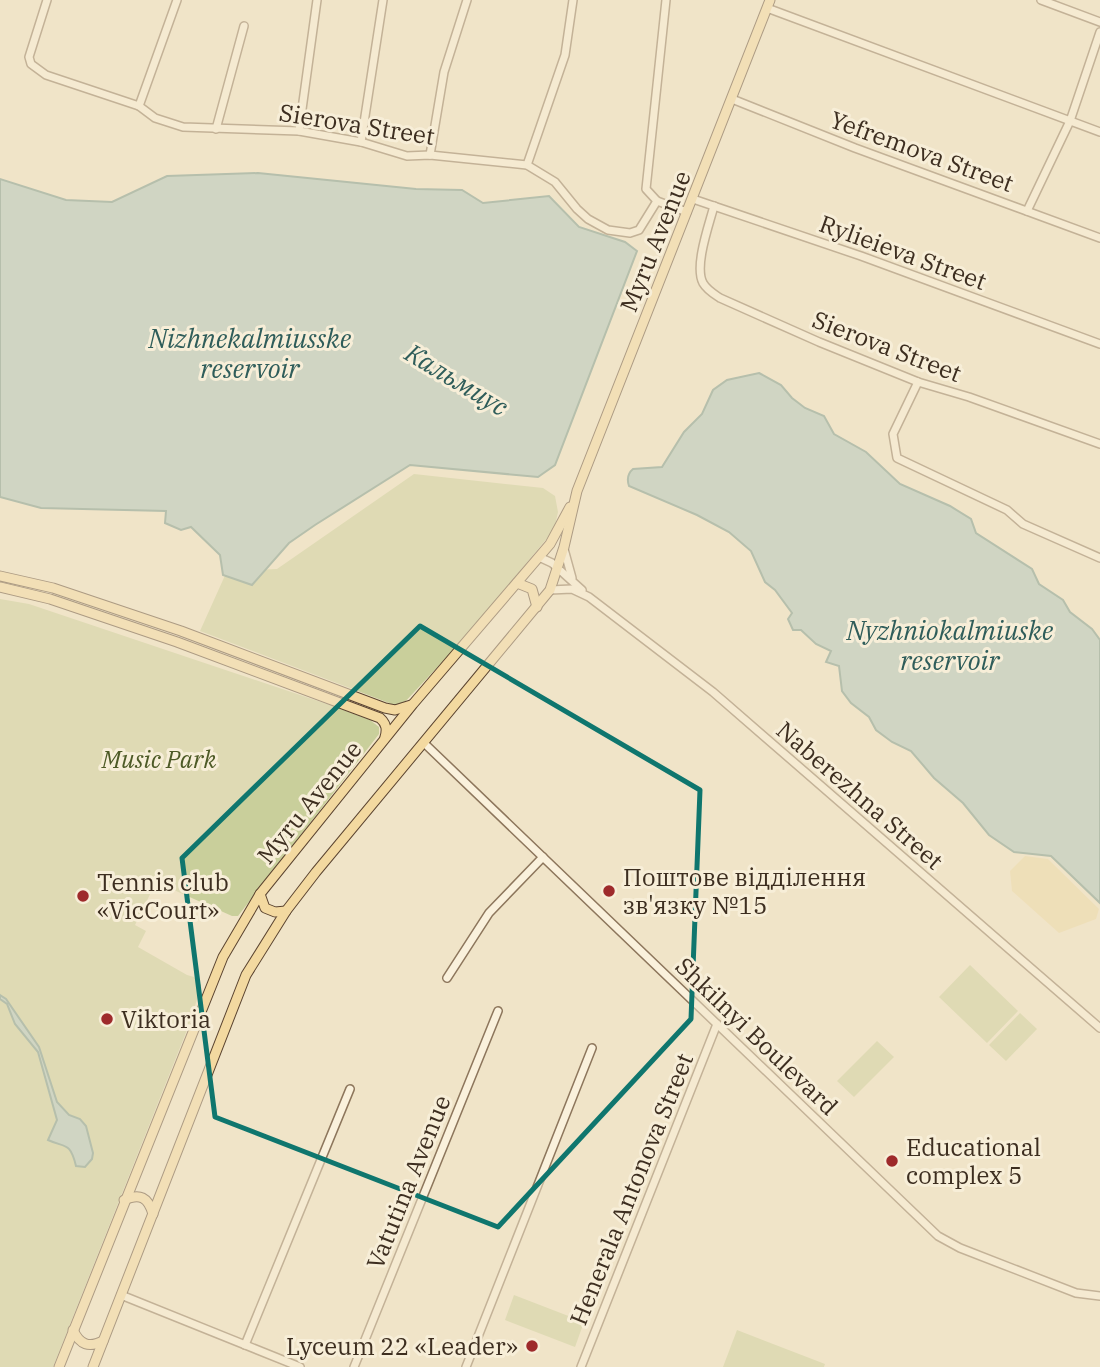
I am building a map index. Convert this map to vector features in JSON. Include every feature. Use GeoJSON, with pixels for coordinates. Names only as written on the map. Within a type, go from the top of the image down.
{"type":"FeatureCollection","features":[{"type":"Feature","properties":{"kind":"main road","name":"Myru Avenue"},"geometry":{"type":"LineString","coordinates":[[59,1367],[223,957],[260,894],[413,704],[550,544],[576,493],[769,4]]}},
{"type":"Feature","properties":{"kind":"main road","name":"Myru Avenue"},"geometry":{"type":"LineString","coordinates":[[93,1367],[246,975],[286,912],[550,590],[564,547],[576,493]]}},
{"type":"Feature","properties":{"kind":"main road"},"geometry":{"type":"LineString","coordinates":[[0,576],[53,587],[180,631],[385,708],[395,710],[413,704]]}},
{"type":"Feature","properties":{"kind":"main road"},"geometry":{"type":"LineString","coordinates":[[517,583],[532,589],[537,607]]}},
{"type":"Feature","properties":{"kind":"main road"},"geometry":{"type":"LineString","coordinates":[[0,587],[50,598],[380,718],[387,730],[384,739]]}},
{"type":"Feature","properties":{"kind":"main road"},"geometry":{"type":"LineString","coordinates":[[260,894],[265,908],[286,912]]}},
{"type":"Feature","properties":{"kind":"main road"},"geometry":{"type":"LineString","coordinates":[[124,1200],[132,1196],[143,1198],[150,1203],[153,1214]]}},
{"type":"Feature","properties":{"kind":"main road"},"geometry":{"type":"LineString","coordinates":[[73,1330],[80,1342],[85,1344],[94,1345],[103,1341]]}},
{"type":"Feature","properties":{"kind":"street","name":"Sierova Street"},"geometry":{"type":"LineString","coordinates":[[47,0],[29,57],[30,64],[46,75],[139,106],[155,118],[183,127],[299,131],[361,142],[407,156],[430,155],[527,165],[555,182],[588,219],[608,230],[630,233],[639,230],[657,201]]}},
{"type":"Feature","properties":{"kind":"street"},"geometry":{"type":"LineString","coordinates":[[139,106],[177,0]]}},
{"type":"Feature","properties":{"kind":"street"},"geometry":{"type":"LineString","coordinates":[[299,131],[317,0]]}},
{"type":"Feature","properties":{"kind":"street"},"geometry":{"type":"LineString","coordinates":[[361,142],[383,0]]}},
{"type":"Feature","properties":{"kind":"street"},"geometry":{"type":"LineString","coordinates":[[430,155],[444,72],[467,0]]}},
{"type":"Feature","properties":{"kind":"street"},"geometry":{"type":"LineString","coordinates":[[527,165],[565,55],[573,0]]}},
{"type":"Feature","properties":{"kind":"street"},"geometry":{"type":"LineString","coordinates":[[666,0],[646,189],[657,201],[687,212]]}},
{"type":"Feature","properties":{"kind":"street"},"geometry":{"type":"LineString","coordinates":[[1041,0],[1100,22]]}},
{"type":"Feature","properties":{"kind":"street"},"geometry":{"type":"LineString","coordinates":[[769,4],[1100,132]]}},
{"type":"Feature","properties":{"kind":"street"},"geometry":{"type":"LineString","coordinates":[[216,128],[244,26]]}},
{"type":"Feature","properties":{"kind":"street"},"geometry":{"type":"LineString","coordinates":[[1027,211],[1070,121],[1100,33]]}},
{"type":"Feature","properties":{"kind":"street","name":"Yefremova Street"},"geometry":{"type":"LineString","coordinates":[[732,99],[855,148],[1100,238]]}},
{"type":"Feature","properties":{"kind":"street","name":"Rylieieva Street"},"geometry":{"type":"LineString","coordinates":[[693,199],[884,264],[1100,344]]}},
{"type":"Feature","properties":{"kind":"street","name":"Sierova Street"},"geometry":{"type":"LineString","coordinates":[[714,206],[701,263],[702,281],[709,291],[720,298],[918,382],[969,397],[1100,444]]}},
{"type":"Feature","properties":{"kind":"street"},"geometry":{"type":"LineString","coordinates":[[918,382],[893,434],[897,458],[1007,510],[1023,524],[1100,558]]}},
{"type":"Feature","properties":{"kind":"street"},"geometry":{"type":"LineString","coordinates":[[564,547],[573,582]]}},
{"type":"Feature","properties":{"kind":"street","name":"Naberezhna Street"},"geometry":{"type":"LineString","coordinates":[[539,557],[558,568],[589,597],[713,692],[1100,1028]]}},
{"type":"Feature","properties":{"kind":"street"},"geometry":{"type":"LineString","coordinates":[[550,590],[572,589],[589,597]]}},
{"type":"Feature","properties":{"kind":"street","name":"Shkilnyi Boulevard"},"geometry":{"type":"LineString","coordinates":[[424,743],[939,1236],[960,1248],[1076,1293],[1100,1296]]}},
{"type":"Feature","properties":{"kind":"street"},"geometry":{"type":"LineString","coordinates":[[447,978],[489,913],[543,857]]}},
{"type":"Feature","properties":{"kind":"street","name":"Vatutina Avenue"},"geometry":{"type":"LineString","coordinates":[[354,1367],[498,1011]]}},
{"type":"Feature","properties":{"kind":"street","name":"Henerala Antonova Street"},"geometry":{"type":"LineString","coordinates":[[581,1367],[717,1024]]}},
{"type":"Feature","properties":{"kind":"street"},"geometry":{"type":"LineString","coordinates":[[466,1367],[592,1048]]}},
{"type":"Feature","properties":{"kind":"street"},"geometry":{"type":"LineString","coordinates":[[245,1345],[349,1089]]}},
{"type":"Feature","properties":{"kind":"street"},"geometry":{"type":"LineString","coordinates":[[121,1295],[300,1367]]}},
{"type":"Feature","properties":{"kind":"highlighted area"},"geometry":{"type":"Polygon","coordinates":[[[420,626],[700,790],[691,1019],[498,1227],[215,1117],[182,858],[420,626]]]}},
{"type":"Feature","properties":{"kind":"green space"},"geometry":{"type":"Polygon","coordinates":[[[414,474],[543,488],[555,496],[558,512],[554,530],[458,645],[403,704],[397,706],[200,631],[227,571],[277,569],[414,474]]]}},
{"type":"Feature","properties":{"kind":"green space","name":"Music Park"},"geometry":{"type":"Polygon","coordinates":[[[0,599],[29,604],[330,705],[370,720],[379,727],[379,734],[238,916],[232,916],[156,882],[135,925],[146,931],[138,947],[194,977],[201,985],[191,1020],[53,1367],[0,1367],[0,599]]]}},
{"type":"Feature","properties":{"kind":"green space"},"geometry":{"type":"Polygon","coordinates":[[[970,965],[1018,1011],[987,1043],[939,997],[970,965]]]}},
{"type":"Feature","properties":{"kind":"green space"},"geometry":{"type":"Polygon","coordinates":[[[1020,1013],[1037,1029],[1006,1061],[989,1045],[1020,1013]]]}},
{"type":"Feature","properties":{"kind":"green space"},"geometry":{"type":"Polygon","coordinates":[[[877,1041],[894,1057],[854,1097],[837,1081],[877,1041]]]}},
{"type":"Feature","properties":{"kind":"green space"},"geometry":{"type":"Polygon","coordinates":[[[514,1295],[584,1322],[575,1347],[505,1320],[514,1295]]]}},
{"type":"Feature","properties":{"kind":"green space"},"geometry":{"type":"Polygon","coordinates":[[[737,1330],[825,1364],[824,1367],[723,1367],[737,1330]]]}},
{"type":"Feature","properties":{"kind":"sand"},"geometry":{"type":"Polygon","coordinates":[[[1025,856],[1048,859],[1099,909],[1096,919],[1059,933],[1012,891],[1010,871],[1025,856]]]}},
{"type":"Feature","properties":{"kind":"water","name":"Nizhnekalmiusske reservoir"},"geometry":{"type":"Polygon","coordinates":[[[258,173],[416,189],[462,190],[483,203],[549,196],[579,227],[625,242],[637,251],[555,465],[538,477],[410,465],[289,543],[252,585],[223,575],[220,555],[191,527],[181,530],[165,523],[166,511],[41,508],[0,497],[0,179],[66,200],[112,202],[167,176],[258,173]]]}},
{"type":"Feature","properties":{"kind":"water","name":"Nyzhniokalmiuske reservoir"},"geometry":{"type":"Polygon","coordinates":[[[759,373],[781,385],[805,408],[824,416],[834,434],[866,452],[900,484],[950,506],[971,519],[976,533],[1032,569],[1039,584],[1063,600],[1070,612],[1092,629],[1100,640],[1100,903],[1051,856],[1014,852],[989,835],[963,803],[934,778],[911,751],[876,730],[869,717],[851,703],[842,691],[839,666],[826,662],[831,651],[816,644],[801,630],[793,630],[788,619],[792,613],[775,590],[765,582],[751,551],[729,532],[629,486],[628,477],[633,469],[662,467],[684,432],[702,414],[713,390],[727,380],[759,373]]]}},
{"type":"Feature","properties":{"kind":"water"},"geometry":{"type":"Polygon","coordinates":[[[0,995],[6,999],[39,1047],[57,1102],[69,1115],[80,1119],[86,1126],[93,1153],[92,1159],[85,1167],[76,1166],[69,1149],[48,1140],[57,1120],[38,1052],[15,1024],[0,995]]]}},
{"type":"Feature","properties":{"kind":"place","name":"Поштове відділення зв'язку №15"},"geometry":{"type":"Point","coordinates":[609,891]}},
{"type":"Feature","properties":{"kind":"place","name":"Tennis club «VicCourt»"},"geometry":{"type":"Point","coordinates":[83,896]}},
{"type":"Feature","properties":{"kind":"place","name":"Viktoria"},"geometry":{"type":"Point","coordinates":[107,1019]}},
{"type":"Feature","properties":{"kind":"place","name":"Educational complex 5"},"geometry":{"type":"Point","coordinates":[892,1161]}},
{"type":"Feature","properties":{"kind":"place","name":"Lyceum 22 «Leader»"},"geometry":{"type":"Point","coordinates":[532,1346]}},
{"type":"Feature","properties":{"kind":"water label","name":"Кальмиус"},"geometry":{"type":"Point","coordinates":[457,379]}}]}
